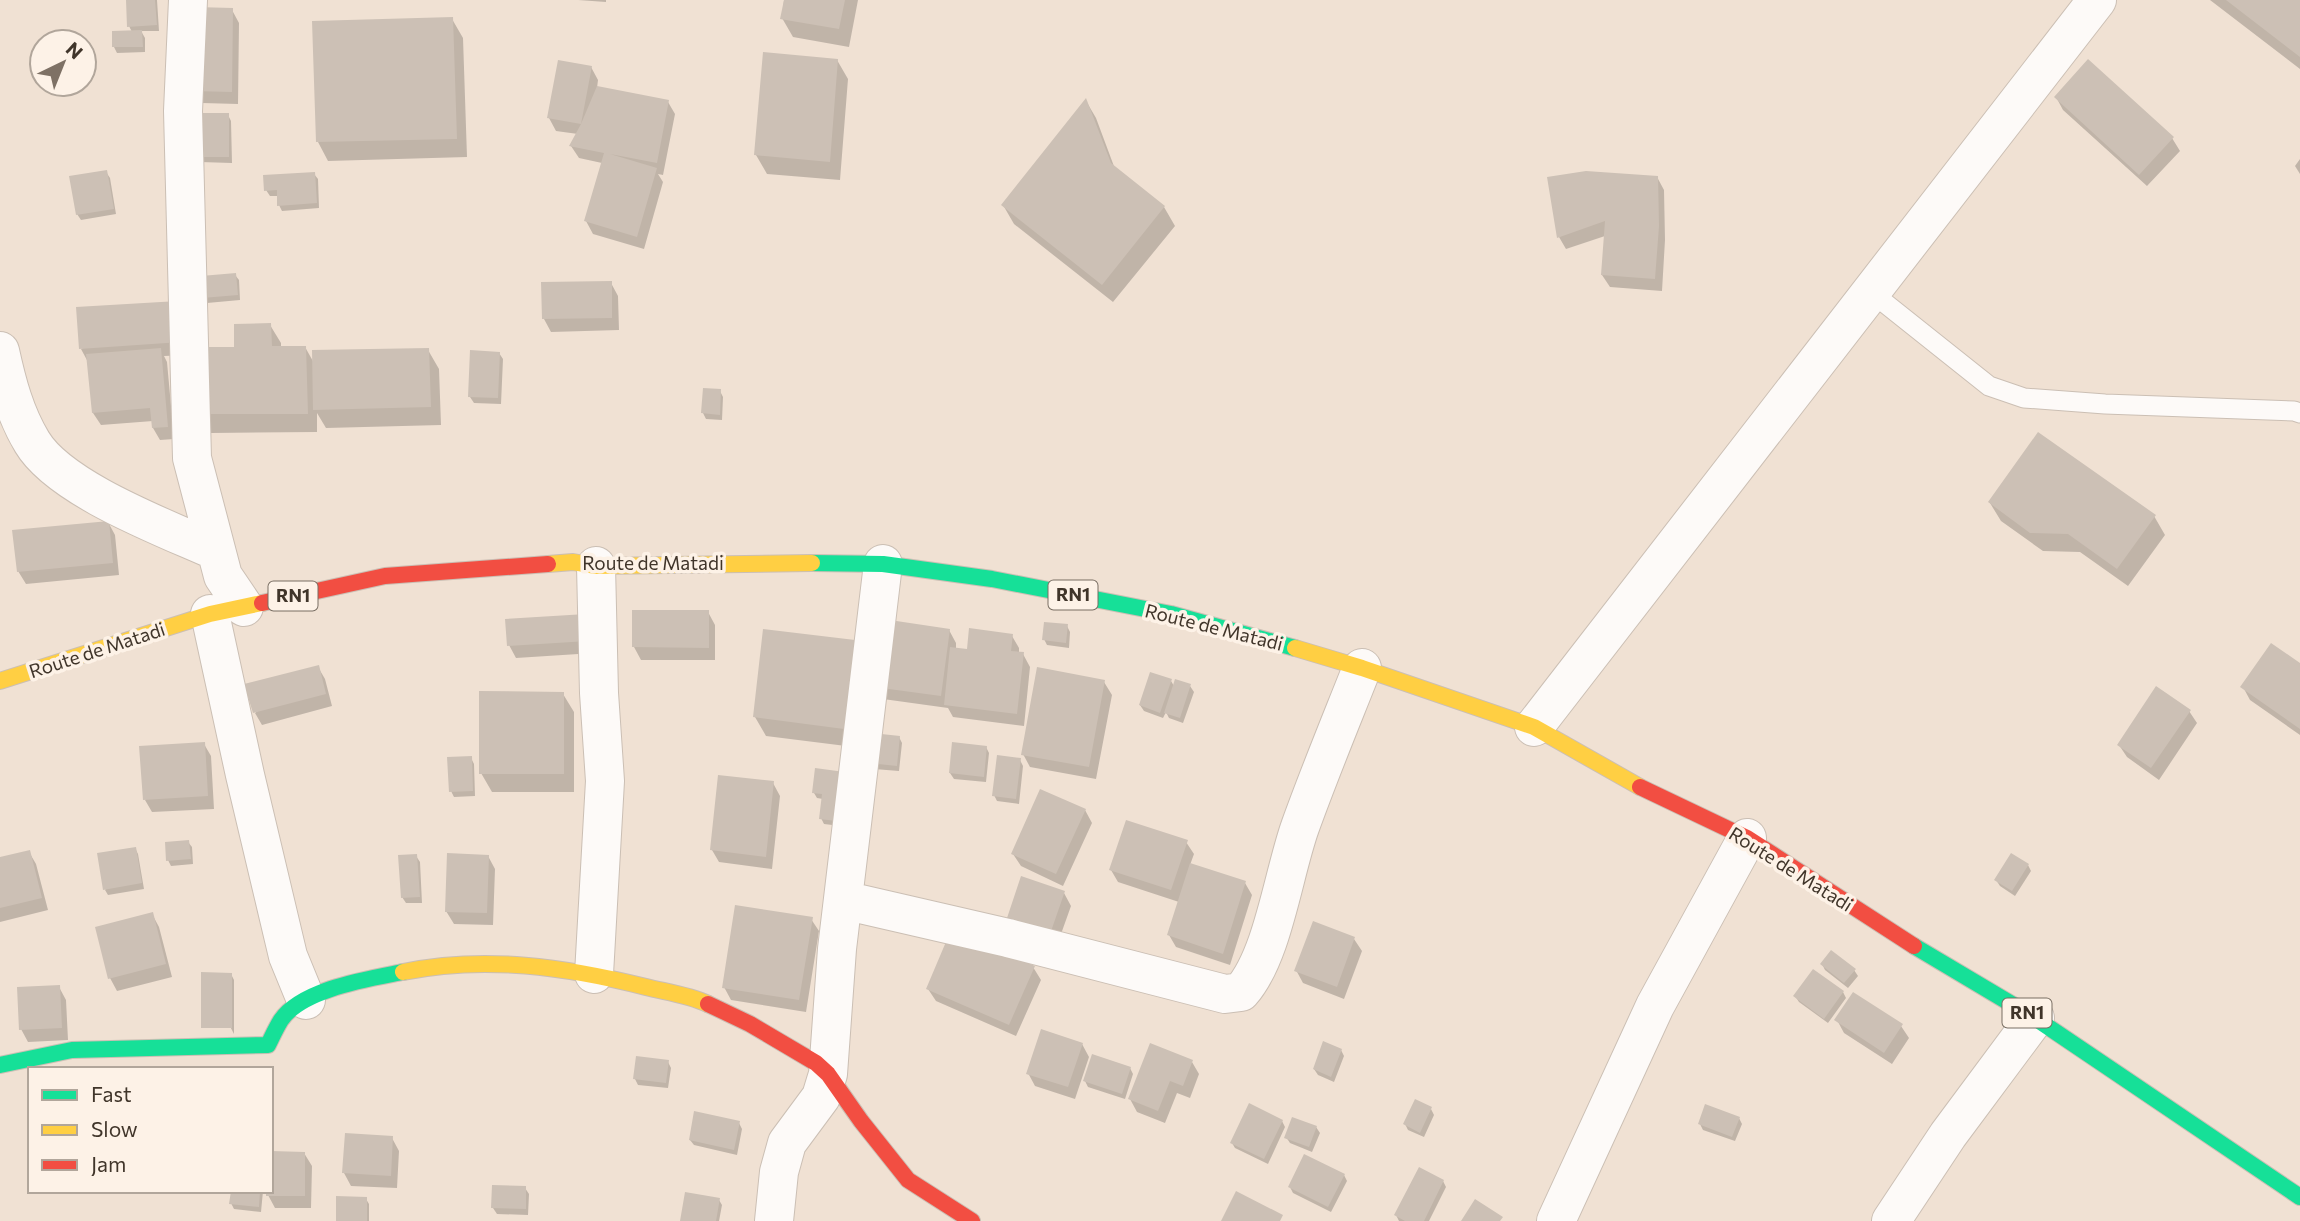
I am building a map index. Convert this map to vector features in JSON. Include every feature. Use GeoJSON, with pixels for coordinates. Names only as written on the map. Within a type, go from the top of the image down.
{"type":"FeatureCollection","features":[{"type":"Feature","properties":{"kind":"main road","name":"Route de Matadi"},"geometry":{"type":"LineString","coordinates":[[0,681],[227,610],[385,576],[573,562],[596,566],[777,562],[883,564],[992,579],[1171,614],[1362,668],[1534,727],[1642,788],[1748,838],[1906,941],[2035,1018],[2300,1197]]}},
{"type":"Feature","properties":{"kind":"main road"},"geometry":{"type":"LineString","coordinates":[[0,1065],[72,1050],[268,1045],[282,1018],[306,1000],[339,985],[422,968],[473,964],[535,965],[594,974],[702,1001],[782,1042],[816,1063],[828,1074],[908,1180],[972,1221]]}},
{"type":"Feature","properties":{"kind":"street"},"geometry":{"type":"LineString","coordinates":[[188,0],[183,111],[192,458],[223,576],[275,908],[288,956],[306,1000]]}},
{"type":"Feature","properties":{"kind":"street"},"geometry":{"type":"LineString","coordinates":[[1534,727],[2097,0]]}},
{"type":"Feature","properties":{"kind":"street"},"geometry":{"type":"LineString","coordinates":[[0,351],[11,399],[33,444],[53,467],[89,492],[216,551]]}},
{"type":"Feature","properties":{"kind":"street"},"geometry":{"type":"LineString","coordinates":[[774,1221],[779,1172],[787,1143],[821,1097],[828,1074],[843,900],[883,564]]}},
{"type":"Feature","properties":{"kind":"street"},"geometry":{"type":"LineString","coordinates":[[594,974],[605,781],[599,694],[596,566]]}},
{"type":"Feature","properties":{"kind":"street"},"geometry":{"type":"LineString","coordinates":[[843,900],[1008,938],[1225,994],[1241,992],[1252,979],[1263,952],[1300,829],[1362,668]]}},
{"type":"Feature","properties":{"kind":"street"},"geometry":{"type":"LineString","coordinates":[[1556,1221],[1655,1006],[1748,838]]}},
{"type":"Feature","properties":{"kind":"street"},"geometry":{"type":"LineString","coordinates":[[1891,1221],[1948,1135],[2035,1018]]}},
{"type":"Feature","properties":{"kind":"lane"},"geometry":{"type":"LineString","coordinates":[[1871,292],[1989,386],[2024,398],[2300,413]]}},
{"type":"Feature","properties":{"kind":"building"},"geometry":{"type":"Polygon","coordinates":[[[126,0],[155,0],[157,25],[127,27],[126,0]]]}},
{"type":"Feature","properties":{"kind":"building"},"geometry":{"type":"Polygon","coordinates":[[[784,0],[845,0],[839,29],[780,19],[784,0]]]}},
{"type":"Feature","properties":{"kind":"building"},"geometry":{"type":"Polygon","coordinates":[[[2226,0],[2300,0],[2300,57],[2226,0]]]}},
{"type":"Feature","properties":{"kind":"building"},"geometry":{"type":"Polygon","coordinates":[[[195,7],[233,8],[232,92],[193,91],[195,7]]]}},
{"type":"Feature","properties":{"kind":"building"},"geometry":{"type":"Polygon","coordinates":[[[453,17],[457,139],[316,142],[312,21],[453,17]]]}},
{"type":"Feature","properties":{"kind":"building"},"geometry":{"type":"Polygon","coordinates":[[[142,30],[143,47],[112,47],[112,31],[142,30]]]}},
{"type":"Feature","properties":{"kind":"building"},"geometry":{"type":"Polygon","coordinates":[[[763,52],[838,59],[830,162],[754,155],[763,52]]]}},
{"type":"Feature","properties":{"kind":"building"},"geometry":{"type":"Polygon","coordinates":[[[2088,59],[2174,137],[2139,175],[2054,97],[2088,59]]]}},
{"type":"Feature","properties":{"kind":"building"},"geometry":{"type":"Polygon","coordinates":[[[558,60],[592,66],[581,124],[547,118],[558,60]]]}},
{"type":"Feature","properties":{"kind":"building"},"geometry":{"type":"Polygon","coordinates":[[[597,86],[669,100],[657,163],[610,154],[657,168],[637,237],[584,221],[604,153],[569,146],[597,86]]]}},
{"type":"Feature","properties":{"kind":"building"},"geometry":{"type":"Polygon","coordinates":[[[1086,98],[1111,163],[1165,206],[1102,285],[1001,205],[1086,98]]]}},
{"type":"Feature","properties":{"kind":"building"},"geometry":{"type":"Polygon","coordinates":[[[195,113],[229,113],[229,157],[195,157],[195,113]]]}},
{"type":"Feature","properties":{"kind":"building"},"geometry":{"type":"Polygon","coordinates":[[[107,170],[114,209],[76,215],[69,176],[107,170]]]}},
{"type":"Feature","properties":{"kind":"building"},"geometry":{"type":"Polygon","coordinates":[[[1586,171],[1658,176],[1659,226],[1655,279],[1601,275],[1605,221],[1557,238],[1547,177],[1586,171]]]}},
{"type":"Feature","properties":{"kind":"building"},"geometry":{"type":"Polygon","coordinates":[[[315,172],[317,203],[277,206],[277,190],[264,191],[263,175],[315,172]]]}},
{"type":"Feature","properties":{"kind":"building"},"geometry":{"type":"Polygon","coordinates":[[[236,273],[238,295],[202,298],[201,276],[236,273]]]}},
{"type":"Feature","properties":{"kind":"building"},"geometry":{"type":"Polygon","coordinates":[[[612,281],[612,318],[542,319],[541,282],[612,281]]]}},
{"type":"Feature","properties":{"kind":"building"},"geometry":{"type":"Polygon","coordinates":[[[178,301],[181,342],[79,349],[76,307],[178,301]]]}},
{"type":"Feature","properties":{"kind":"building"},"geometry":{"type":"Polygon","coordinates":[[[271,323],[272,346],[306,346],[308,414],[198,414],[197,347],[234,347],[234,324],[271,323]]]}},
{"type":"Feature","properties":{"kind":"building"},"geometry":{"type":"Polygon","coordinates":[[[161,348],[168,427],[152,428],[150,408],[92,413],[86,354],[161,348]]]}},
{"type":"Feature","properties":{"kind":"building"},"geometry":{"type":"Polygon","coordinates":[[[429,348],[431,407],[313,410],[312,350],[429,348]]]}},
{"type":"Feature","properties":{"kind":"building"},"geometry":{"type":"Polygon","coordinates":[[[470,350],[500,352],[498,398],[468,397],[470,350]]]}},
{"type":"Feature","properties":{"kind":"building"},"geometry":{"type":"Polygon","coordinates":[[[703,388],[721,389],[720,415],[701,413],[703,388]]]}},
{"type":"Feature","properties":{"kind":"building"},"geometry":{"type":"Polygon","coordinates":[[[2038,432],[2156,515],[2117,569],[2068,534],[2030,533],[1988,502],[2038,432]]]}},
{"type":"Feature","properties":{"kind":"building"},"geometry":{"type":"Polygon","coordinates":[[[109,521],[113,563],[17,572],[12,530],[109,521]]]}},
{"type":"Feature","properties":{"kind":"building"},"geometry":{"type":"Polygon","coordinates":[[[632,610],[709,610],[709,648],[632,647],[632,610]]]}},
{"type":"Feature","properties":{"kind":"building"},"geometry":{"type":"Polygon","coordinates":[[[586,614],[588,641],[507,646],[505,619],[586,614]]]}},
{"type":"Feature","properties":{"kind":"building"},"geometry":{"type":"Polygon","coordinates":[[[883,619],[950,629],[941,696],[874,687],[883,619]]]}},
{"type":"Feature","properties":{"kind":"building"},"geometry":{"type":"Polygon","coordinates":[[[1044,622],[1068,624],[1066,643],[1042,640],[1044,622]]]}},
{"type":"Feature","properties":{"kind":"building"},"geometry":{"type":"Polygon","coordinates":[[[969,628],[1013,634],[1011,651],[1024,652],[1017,714],[944,705],[950,647],[967,649],[969,628]]]}},
{"type":"Feature","properties":{"kind":"building"},"geometry":{"type":"Polygon","coordinates":[[[763,629],[855,640],[844,729],[753,717],[763,629]]]}},
{"type":"Feature","properties":{"kind":"building"},"geometry":{"type":"Polygon","coordinates":[[[2271,643],[2300,663],[2300,729],[2240,687],[2271,643]]]}},
{"type":"Feature","properties":{"kind":"building"},"geometry":{"type":"Polygon","coordinates":[[[319,665],[326,694],[253,713],[244,684],[319,665]]]}},
{"type":"Feature","properties":{"kind":"building"},"geometry":{"type":"Polygon","coordinates":[[[1037,667],[1105,680],[1089,767],[1021,755],[1037,667]]]}},
{"type":"Feature","properties":{"kind":"building"},"geometry":{"type":"Polygon","coordinates":[[[1150,672],[1172,679],[1160,713],[1139,705],[1150,672]]]}},
{"type":"Feature","properties":{"kind":"building"},"geometry":{"type":"Polygon","coordinates":[[[1175,679],[1191,684],[1180,718],[1164,713],[1175,679]]]}},
{"type":"Feature","properties":{"kind":"building"},"geometry":{"type":"Polygon","coordinates":[[[2156,686],[2191,710],[2151,768],[2117,745],[2156,686]]]}},
{"type":"Feature","properties":{"kind":"building"},"geometry":{"type":"Polygon","coordinates":[[[479,691],[564,692],[564,774],[479,774],[479,691]]]}},
{"type":"Feature","properties":{"kind":"building"},"geometry":{"type":"Polygon","coordinates":[[[872,733],[900,736],[897,766],[869,763],[872,733]]]}},
{"type":"Feature","properties":{"kind":"building"},"geometry":{"type":"Polygon","coordinates":[[[205,742],[208,796],[143,800],[139,746],[205,742]]]}},
{"type":"Feature","properties":{"kind":"building"},"geometry":{"type":"Polygon","coordinates":[[[952,742],[987,746],[984,777],[949,773],[952,742]]]}},
{"type":"Feature","properties":{"kind":"building"},"geometry":{"type":"Polygon","coordinates":[[[997,755],[1021,758],[1016,799],[992,796],[997,755]]]}},
{"type":"Feature","properties":{"kind":"building"},"geometry":{"type":"Polygon","coordinates":[[[472,756],[473,791],[449,792],[447,757],[472,756]]]}},
{"type":"Feature","properties":{"kind":"building"},"geometry":{"type":"Polygon","coordinates":[[[815,768],[852,773],[846,822],[819,819],[822,794],[812,793],[815,768]]]}},
{"type":"Feature","properties":{"kind":"building"},"geometry":{"type":"Polygon","coordinates":[[[718,775],[774,781],[766,857],[710,850],[718,775]]]}},
{"type":"Feature","properties":{"kind":"building"},"geometry":{"type":"Polygon","coordinates":[[[1040,789],[1086,809],[1056,874],[1011,854],[1040,789]]]}},
{"type":"Feature","properties":{"kind":"building"},"geometry":{"type":"Polygon","coordinates":[[[1126,820],[1188,840],[1171,890],[1109,870],[1126,820]]]}},
{"type":"Feature","properties":{"kind":"building"},"geometry":{"type":"Polygon","coordinates":[[[189,840],[191,859],[166,861],[165,842],[189,840]]]}},
{"type":"Feature","properties":{"kind":"building"},"geometry":{"type":"Polygon","coordinates":[[[136,847],[142,883],[103,890],[97,853],[136,847]]]}},
{"type":"Feature","properties":{"kind":"building"},"geometry":{"type":"Polygon","coordinates":[[[30,850],[42,898],[0,908],[0,857],[30,850]]]}},
{"type":"Feature","properties":{"kind":"building"},"geometry":{"type":"Polygon","coordinates":[[[447,853],[489,855],[487,913],[445,912],[447,853]]]}},
{"type":"Feature","properties":{"kind":"building"},"geometry":{"type":"Polygon","coordinates":[[[2011,853],[2029,864],[2012,891],[1994,880],[2011,853]]]}},
{"type":"Feature","properties":{"kind":"building"},"geometry":{"type":"Polygon","coordinates":[[[417,854],[420,897],[401,898],[398,855],[417,854]]]}},
{"type":"Feature","properties":{"kind":"building"},"geometry":{"type":"Polygon","coordinates":[[[1190,863],[1246,881],[1223,954],[1167,935],[1190,863]]]}},
{"type":"Feature","properties":{"kind":"building"},"geometry":{"type":"Polygon","coordinates":[[[1021,876],[1065,891],[1049,937],[1006,921],[1021,876]]]}},
{"type":"Feature","properties":{"kind":"building"},"geometry":{"type":"Polygon","coordinates":[[[735,905],[813,917],[799,1000],[722,988],[735,905]]]}},
{"type":"Feature","properties":{"kind":"building"},"geometry":{"type":"Polygon","coordinates":[[[153,912],[166,964],[108,979],[95,927],[153,912]]]}},
{"type":"Feature","properties":{"kind":"building"},"geometry":{"type":"Polygon","coordinates":[[[1313,921],[1355,937],[1337,987],[1294,971],[1313,921]]]}},
{"type":"Feature","properties":{"kind":"building"},"geometry":{"type":"Polygon","coordinates":[[[951,930],[1035,966],[1009,1025],[926,989],[951,930]]]}},
{"type":"Feature","properties":{"kind":"building"},"geometry":{"type":"Polygon","coordinates":[[[1831,950],[1856,969],[1844,983],[1820,964],[1831,950]]]}},
{"type":"Feature","properties":{"kind":"building"},"geometry":{"type":"Polygon","coordinates":[[[1813,969],[1844,991],[1824,1019],[1793,996],[1813,969]]]}},
{"type":"Feature","properties":{"kind":"building"},"geometry":{"type":"Polygon","coordinates":[[[201,972],[232,973],[232,1028],[201,1028],[201,972]]]}},
{"type":"Feature","properties":{"kind":"building"},"geometry":{"type":"Polygon","coordinates":[[[60,985],[62,1028],[19,1030],[17,987],[60,985]]]}},
{"type":"Feature","properties":{"kind":"building"},"geometry":{"type":"Polygon","coordinates":[[[1853,992],[1903,1024],[1884,1053],[1834,1020],[1853,992]]]}},
{"type":"Feature","properties":{"kind":"building"},"geometry":{"type":"Polygon","coordinates":[[[1041,1029],[1083,1043],[1068,1087],[1026,1074],[1041,1029]]]}},
{"type":"Feature","properties":{"kind":"building"},"geometry":{"type":"Polygon","coordinates":[[[1323,1041],[1342,1049],[1331,1077],[1313,1069],[1323,1041]]]}},
{"type":"Feature","properties":{"kind":"building"},"geometry":{"type":"Polygon","coordinates":[[[1150,1043],[1193,1060],[1183,1086],[1170,1081],[1158,1111],[1128,1099],[1150,1043]]]}},
{"type":"Feature","properties":{"kind":"building"},"geometry":{"type":"Polygon","coordinates":[[[1092,1054],[1131,1067],[1122,1094],[1083,1081],[1092,1054]]]}},
{"type":"Feature","properties":{"kind":"building"},"geometry":{"type":"Polygon","coordinates":[[[636,1056],[669,1060],[666,1083],[633,1079],[636,1056]]]}},
{"type":"Feature","properties":{"kind":"building"},"geometry":{"type":"Polygon","coordinates":[[[1415,1099],[1432,1107],[1420,1133],[1403,1124],[1415,1099]]]}},
{"type":"Feature","properties":{"kind":"building"},"geometry":{"type":"Polygon","coordinates":[[[1249,1103],[1283,1120],[1264,1159],[1230,1143],[1249,1103]]]}},
{"type":"Feature","properties":{"kind":"building"},"geometry":{"type":"Polygon","coordinates":[[[1705,1104],[1740,1117],[1732,1137],[1698,1124],[1705,1104]]]}},
{"type":"Feature","properties":{"kind":"building"},"geometry":{"type":"Polygon","coordinates":[[[694,1111],[740,1121],[734,1150],[689,1140],[694,1111]]]}},
{"type":"Feature","properties":{"kind":"building"},"geometry":{"type":"Polygon","coordinates":[[[1292,1117],[1317,1126],[1309,1147],[1284,1138],[1292,1117]]]}},
{"type":"Feature","properties":{"kind":"building"},"geometry":{"type":"Polygon","coordinates":[[[345,1133],[393,1136],[391,1176],[342,1173],[345,1133]]]}},
{"type":"Feature","properties":{"kind":"building"},"geometry":{"type":"Polygon","coordinates":[[[273,1151],[305,1152],[305,1196],[266,1196],[266,1193],[273,1193],[273,1151]]]}},
{"type":"Feature","properties":{"kind":"building"},"geometry":{"type":"Polygon","coordinates":[[[1304,1154],[1345,1174],[1328,1207],[1288,1187],[1304,1154]]]}},
{"type":"Feature","properties":{"kind":"building"},"geometry":{"type":"Polygon","coordinates":[[[1419,1167],[1444,1180],[1424,1221],[1405,1221],[1394,1215],[1419,1167]]]}},
{"type":"Feature","properties":{"kind":"building"},"geometry":{"type":"Polygon","coordinates":[[[492,1185],[526,1186],[526,1209],[491,1208],[492,1185]]]}},
{"type":"Feature","properties":{"kind":"building"},"geometry":{"type":"Polygon","coordinates":[[[1236,1191],[1283,1215],[1280,1221],[1221,1221],[1236,1191]]]}},
{"type":"Feature","properties":{"kind":"building"},"geometry":{"type":"Polygon","coordinates":[[[685,1192],[720,1198],[716,1221],[680,1221],[685,1192]]]}},
{"type":"Feature","properties":{"kind":"building"},"geometry":{"type":"Polygon","coordinates":[[[231,1193],[260,1193],[259,1207],[229,1204],[231,1193]]]}},
{"type":"Feature","properties":{"kind":"building"},"geometry":{"type":"Polygon","coordinates":[[[336,1196],[367,1197],[367,1221],[336,1221],[336,1196]]]}},
{"type":"Feature","properties":{"kind":"building"},"geometry":{"type":"Polygon","coordinates":[[[1475,1199],[1503,1217],[1500,1221],[1461,1221],[1475,1199]]]}},
{"type":"Feature","properties":{"kind":"traffic: fast"},"geometry":{"type":"LineString","coordinates":[[812,563],[883,564],[992,579],[1171,614],[1295,648]]}},
{"type":"Feature","properties":{"kind":"traffic: fast"},"geometry":{"type":"LineString","coordinates":[[1914,946],[2035,1018],[2300,1197]]}},
{"type":"Feature","properties":{"kind":"traffic: fast"},"geometry":{"type":"LineString","coordinates":[[0,1065],[72,1050],[268,1045],[281,1020],[304,1000],[337,987],[403,972]]}},
{"type":"Feature","properties":{"kind":"traffic: slow"},"geometry":{"type":"LineString","coordinates":[[548,564],[573,562],[596,566],[812,563]]}},
{"type":"Feature","properties":{"kind":"traffic: slow"},"geometry":{"type":"LineString","coordinates":[[0,681],[210,614],[262,603]]}},
{"type":"Feature","properties":{"kind":"traffic: slow"},"geometry":{"type":"LineString","coordinates":[[1295,648],[1534,727],[1640,787]]}},
{"type":"Feature","properties":{"kind":"traffic: slow"},"geometry":{"type":"LineString","coordinates":[[403,972],[464,964],[556,969],[616,980],[708,1004]]}},
{"type":"Feature","properties":{"kind":"traffic: jam"},"geometry":{"type":"LineString","coordinates":[[262,603],[385,576],[548,564]]}},
{"type":"Feature","properties":{"kind":"traffic: jam"},"geometry":{"type":"LineString","coordinates":[[1640,787],[1747,838],[1914,946]]}},
{"type":"Feature","properties":{"kind":"traffic: jam"},"geometry":{"type":"LineString","coordinates":[[708,1004],[750,1024],[816,1063],[828,1074],[908,1180],[972,1221]]}}]}
